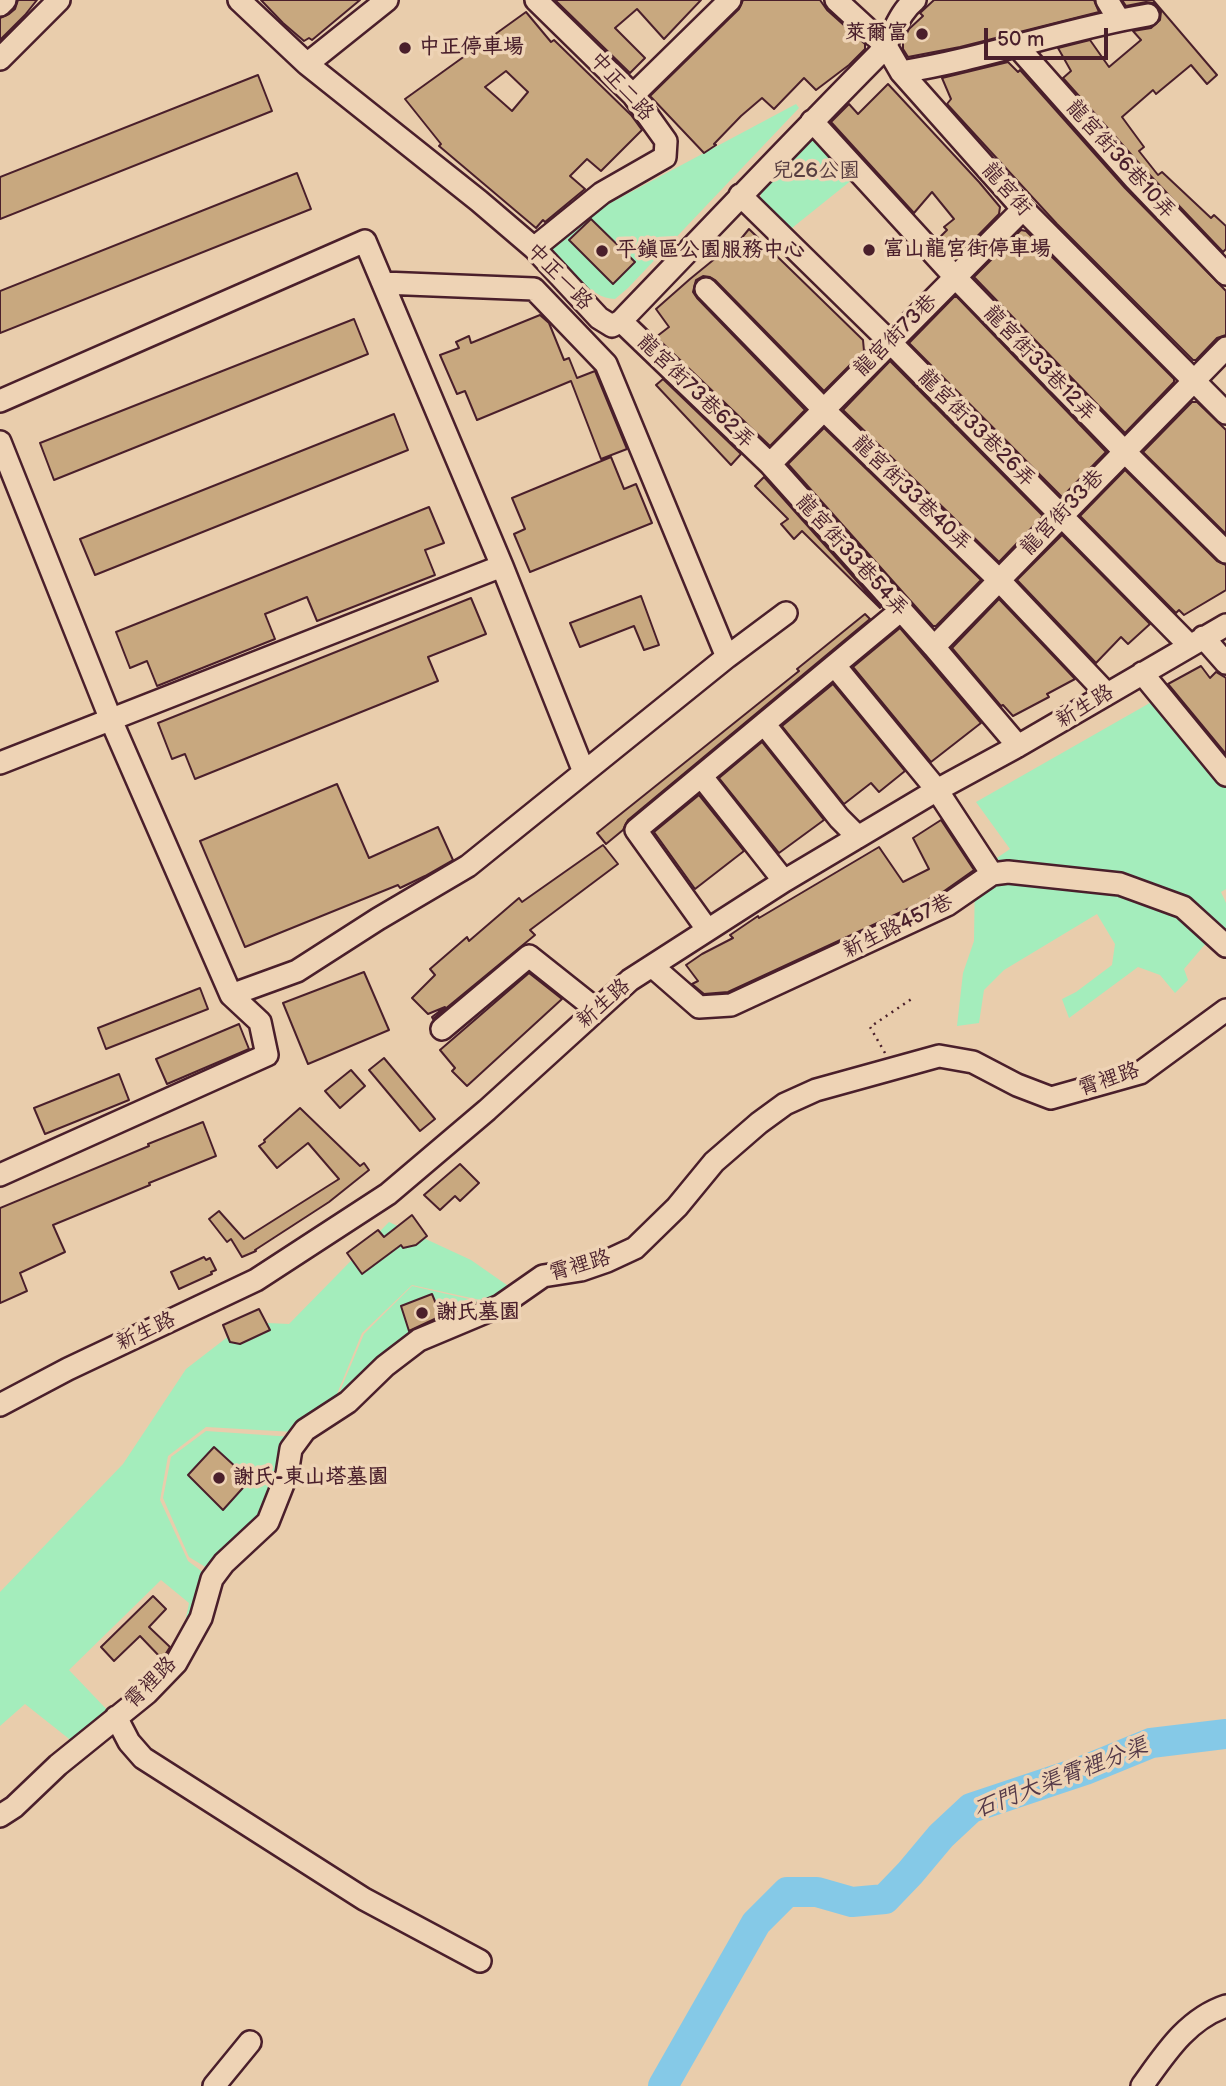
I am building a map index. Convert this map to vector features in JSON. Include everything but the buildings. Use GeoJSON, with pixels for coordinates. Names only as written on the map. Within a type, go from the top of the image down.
{"type":"FeatureCollection","features":[{"type":"Feature","properties":{"kind":"street"},"geometry":{"type":"LineString","coordinates":[[0,5],[5,0]]}},
{"type":"Feature","properties":{"kind":"street"},"geometry":{"type":"LineString","coordinates":[[0,59],[59,0]]}},
{"type":"Feature","properties":{"kind":"street"},"geometry":{"type":"LineString","coordinates":[[307,64],[387,0]]}},
{"type":"Feature","properties":{"kind":"street","name":"中正二路"},"geometry":{"type":"LineString","coordinates":[[534,248],[603,193],[665,157],[666,141],[633,95],[536,0]]}},
{"type":"Feature","properties":{"kind":"street"},"geometry":{"type":"LineString","coordinates":[[633,95],[730,0]]}},
{"type":"Feature","properties":{"kind":"street","name":"龍宮街"},"geometry":{"type":"LineString","coordinates":[[836,0],[887,46],[901,72],[1023,209],[1226,412]]}},
{"type":"Feature","properties":{"kind":"street"},"geometry":{"type":"LineString","coordinates":[[621,321],[887,46],[905,8],[915,0]]}},
{"type":"Feature","properties":{"kind":"street"},"geometry":{"type":"LineString","coordinates":[[1107,0],[1119,20]]}},
{"type":"Feature","properties":{"kind":"street","name":"中正一路"},"geometry":{"type":"LineString","coordinates":[[246,2],[307,64],[534,248],[598,318],[612,326],[621,321]]}},
{"type":"Feature","properties":{"kind":"street"},"geometry":{"type":"LineString","coordinates":[[901,72],[940,66],[1016,45],[1148,15]]}},
{"type":"Feature","properties":{"kind":"street","name":"龍宮街36巷10弄"},"geometry":{"type":"LineString","coordinates":[[1016,45],[1135,178],[1226,274]]}},
{"type":"Feature","properties":{"kind":"street","name":"龍宮街33巷12弄"},"geometry":{"type":"LineString","coordinates":[[812,121],[955,277],[1226,552]]}},
{"type":"Feature","properties":{"kind":"street","name":"龍宮街33巷26弄"},"geometry":{"type":"LineString","coordinates":[[740,195],[1062,516],[1196,641],[1226,663]]}},
{"type":"Feature","properties":{"kind":"street","name":"龍宮街73巷"},"geometry":{"type":"LineString","coordinates":[[769,464],[1023,209]]}},
{"type":"Feature","properties":{"kind":"street"},"geometry":{"type":"LineString","coordinates":[[0,401],[365,241],[502,566],[584,772]]}},
{"type":"Feature","properties":{"kind":"street"},"geometry":{"type":"LineString","coordinates":[[383,283],[534,289],[606,364],[727,657]]}},
{"type":"Feature","properties":{"kind":"street","name":"龍宮街33巷40弄"},"geometry":{"type":"LineString","coordinates":[[706,289],[824,410],[998,579],[1107,694]]}},
{"type":"Feature","properties":{"kind":"street","name":"龍宮街73巷62弄"},"geometry":{"type":"LineString","coordinates":[[621,321],[769,464]]}},
{"type":"Feature","properties":{"kind":"street","name":"龍宮街33巷"},"geometry":{"type":"LineString","coordinates":[[934,646],[1226,348]]}},
{"type":"Feature","properties":{"kind":"street"},"geometry":{"type":"LineString","coordinates":[[0,442],[111,720],[231,995],[260,1022],[267,1055],[0,1175]]}},
{"type":"Feature","properties":{"kind":"street","name":"龍宮街33巷54弄"},"geometry":{"type":"LineString","coordinates":[[769,464],[934,646],[1018,746]]}},
{"type":"Feature","properties":{"kind":"street"},"geometry":{"type":"LineString","coordinates":[[0,763],[502,566]]}},
{"type":"Feature","properties":{"kind":"street"},"geometry":{"type":"LineString","coordinates":[[707,929],[636,830],[901,611]]}},
{"type":"Feature","properties":{"kind":"street"},"geometry":{"type":"LineString","coordinates":[[231,995],[298,971],[468,866],[727,657],[786,613]]}},
{"type":"Feature","properties":{"kind":"street","name":"新生路"},"geometry":{"type":"LineString","coordinates":[[4,1397],[256,1280],[388,1194],[487,1110],[630,980],[784,881],[1226,625]]}},
{"type":"Feature","properties":{"kind":"street"},"geometry":{"type":"LineString","coordinates":[[835,667],[937,790],[992,874],[1008,872],[1120,884],[1183,906],[1226,946]]}},
{"type":"Feature","properties":{"kind":"street"},"geometry":{"type":"LineString","coordinates":[[1142,673],[1226,775]]}},
{"type":"Feature","properties":{"kind":"street"},"geometry":{"type":"LineString","coordinates":[[765,725],[839,818],[858,837]]}},
{"type":"Feature","properties":{"kind":"street"},"geometry":{"type":"LineString","coordinates":[[702,777],[784,881]]}},
{"type":"Feature","properties":{"kind":"street","name":"新生路457巷"},"geometry":{"type":"LineString","coordinates":[[652,966],[699,1007],[730,1005],[947,905],[992,874]]}},
{"type":"Feature","properties":{"kind":"street"},"geometry":{"type":"LineString","coordinates":[[442,1029],[529,956],[597,1010]]}},
{"type":"Feature","properties":{"kind":"street","name":"霄裡路"},"geometry":{"type":"LineString","coordinates":[[0,1816],[147,1693],[176,1663],[201,1618],[212,1579],[224,1563],[268,1522],[287,1474],[291,1449],[305,1430],[348,1402],[385,1366],[419,1340],[500,1306],[542,1276],[581,1270],[635,1248],[677,1207],[714,1163],[759,1123],[785,1104],[816,1090],[939,1056],[973,1062],[1017,1085],[1051,1098],[1140,1073],[1226,1010]]}},
{"type":"Feature","properties":{"kind":"street"},"geometry":{"type":"LineString","coordinates":[[116,1717],[129,1742],[143,1758],[364,1899],[480,1961]]}},
{"type":"Feature","properties":{"kind":"street"},"geometry":{"type":"LineString","coordinates":[[1142,2086],[1172,2045],[1189,2028],[1212,2011],[1226,2006]]}},
{"type":"Feature","properties":{"kind":"street"},"geometry":{"type":"LineString","coordinates":[[214,2086],[250,2042]]}},
{"type":"Feature","properties":{"kind":"path"},"geometry":{"type":"LineString","coordinates":[[893,1068],[870,1027],[913,998]]}},
{"type":"Feature","properties":{"kind":"green space","name":"兒26公園"},"geometry":{"type":"Polygon","coordinates":[[[796,104],[799,108],[615,299],[587,287],[547,247],[554,233],[796,104]]]}},
{"type":"Feature","properties":{"kind":"green space","name":"兒26公園"},"geometry":{"type":"Polygon","coordinates":[[[819,135],[858,175],[787,232],[760,207],[761,190],[807,141],[819,135]]]}},
{"type":"Feature","properties":{"kind":"green space"},"geometry":{"type":"Polygon","coordinates":[[[1155,700],[1226,774],[1226,889],[1221,892],[1226,903],[1226,944],[1213,935],[1184,969],[1188,980],[1175,993],[1160,975],[1138,967],[1069,1018],[1062,999],[1112,965],[1115,944],[1097,914],[1004,970],[984,990],[979,1023],[957,1026],[963,973],[974,941],[975,873],[1010,849],[976,802],[1155,700]]]}},
{"type":"Feature","properties":{"kind":"green space"},"geometry":{"type":"Polygon","coordinates":[[[389,1222],[471,1260],[514,1290],[494,1303],[412,1285],[362,1333],[332,1406],[294,1432],[206,1427],[168,1456],[160,1500],[188,1561],[208,1576],[179,1653],[189,1603],[161,1580],[69,1670],[113,1716],[78,1746],[25,1704],[0,1726],[0,1592],[123,1464],[186,1369],[247,1322],[289,1324],[389,1222]]]}},
{"type":"Feature","properties":{"kind":"green space"},"geometry":{"type":"Polygon","coordinates":[[[412,1286],[495,1305],[334,1405],[364,1334],[412,1286]]]}},
{"type":"Feature","properties":{"kind":"green space"},"geometry":{"type":"Polygon","coordinates":[[[206,1431],[293,1437],[269,1511],[212,1571],[189,1557],[163,1498],[171,1457],[206,1431]]]}},
{"type":"Feature","properties":{"kind":"waterway","name":"石門大渠霄裡分渠"},"geometry":{"type":"LineString","coordinates":[[663,2086],[756,1923],[787,1892],[817,1892],[852,1902],[885,1899],[941,1836],[971,1808],[1085,1770],[1151,1743],[1226,1734]]}},
{"type":"Feature","properties":{"kind":"place","name":"萊爾富"},"geometry":{"type":"Point","coordinates":[922,34]}},
{"type":"Feature","properties":{"kind":"place","name":"中正停車場"},"geometry":{"type":"Point","coordinates":[405,48]}},
{"type":"Feature","properties":{"kind":"place","name":"富山龍宮街停車場"},"geometry":{"type":"Point","coordinates":[869,250]}},
{"type":"Feature","properties":{"kind":"place","name":"平鎮區公園服務中心"},"geometry":{"type":"Point","coordinates":[602,251]}},
{"type":"Feature","properties":{"kind":"place","name":"謝氏墓園"},"geometry":{"type":"Point","coordinates":[422,1313]}},
{"type":"Feature","properties":{"kind":"place","name":"謝氏-東山塔墓園"},"geometry":{"type":"Point","coordinates":[219,1478]}}]}
